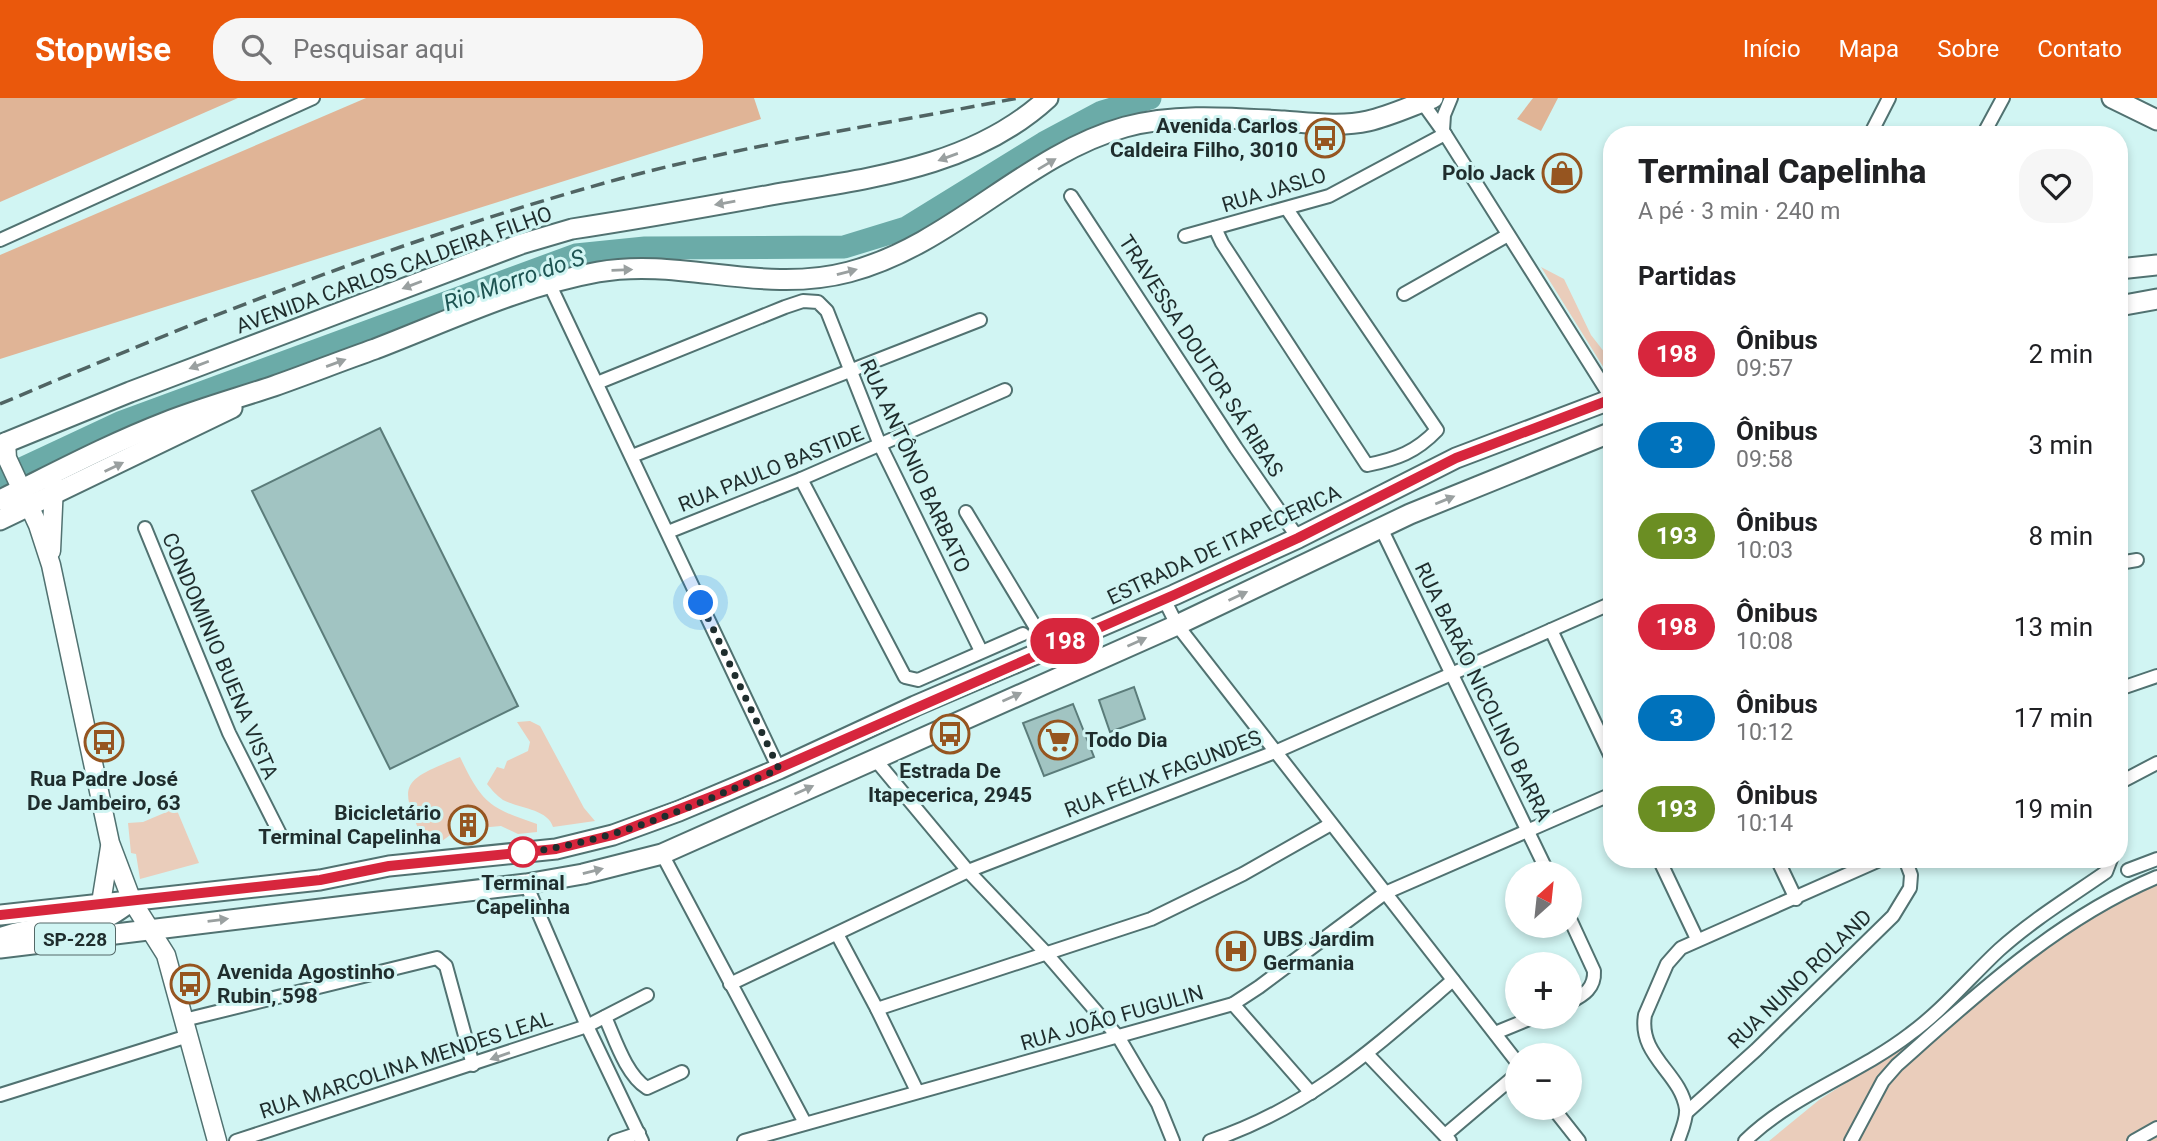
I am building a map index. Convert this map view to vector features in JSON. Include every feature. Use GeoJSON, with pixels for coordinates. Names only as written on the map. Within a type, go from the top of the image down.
{"type":"FeatureCollection","features":[{"type":"Feature","properties":{"kind":"main road","name":"AVENIDA CARLOS CALDEIRA FILHO"},"geometry":{"type":"LineString","coordinates":[[3,444],[130,392],[521,244],[572,229],[894,173],[934,162],[992,139],[1028,117],[1048,98]]}},
{"type":"Feature","properties":{"kind":"main road"},"geometry":{"type":"LineString","coordinates":[[2112,98],[2157,120]]}},
{"type":"Feature","properties":{"kind":"main road"},"geometry":{"type":"LineString","coordinates":[[0,520],[24,493],[57,472],[162,424],[212,404],[272,387],[549,283],[603,271],[652,269],[733,278],[788,281],[818,279],[897,255],[934,236],[1048,163],[1092,140],[1123,128],[1170,118],[1366,122],[1425,99]]}},
{"type":"Feature","properties":{"kind":"main road"},"geometry":{"type":"LineString","coordinates":[[2128,268],[2157,265]]}},
{"type":"Feature","properties":{"kind":"main road"},"geometry":{"type":"LineString","coordinates":[[2128,304],[2157,299]]}},
{"type":"Feature","properties":{"kind":"main road"},"geometry":{"type":"LineString","coordinates":[[0,500],[24,493],[52,497],[272,387]]}},
{"type":"Feature","properties":{"kind":"main road","name":"ESTRADA DE ITAPECERICA"},"geometry":{"type":"LineString","coordinates":[[0,915],[320,880],[389,866],[576,845],[613,835],[680,811],[779,769],[1164,599],[1298,538],[1456,458],[1603,402]]}},
{"type":"Feature","properties":{"kind":"main road","name":"SP-228"},"geometry":{"type":"LineString","coordinates":[[0,948],[526,884],[583,874],[662,854],[1177,625],[1381,528],[1603,436]]}},
{"type":"Feature","properties":{"kind":"main road"},"geometry":{"type":"LineString","coordinates":[[3,444],[51,565],[110,843],[132,901],[166,955],[217,1141]]}},
{"type":"Feature","properties":{"kind":"main road"},"geometry":{"type":"LineString","coordinates":[[51,565],[52,497],[57,472]]}},
{"type":"Feature","properties":{"kind":"main road"},"geometry":{"type":"LineString","coordinates":[[1177,625],[1184,611],[1201,594],[1280,558],[1340,523],[1343,516]]}},
{"type":"Feature","properties":{"kind":"main road"},"geometry":{"type":"LineString","coordinates":[[101,903],[110,843]]}},
{"type":"Feature","properties":{"kind":"main road"},"geometry":{"type":"LineString","coordinates":[[151,929],[181,908],[284,895],[320,880]]}},
{"type":"Feature","properties":{"kind":"main road"},"geometry":{"type":"LineString","coordinates":[[0,938],[23,931],[109,916],[132,901]]}},
{"type":"Feature","properties":{"kind":"street"},"geometry":{"type":"LineString","coordinates":[[0,240],[313,98]]}},
{"type":"Feature","properties":{"kind":"street"},"geometry":{"type":"LineString","coordinates":[[1442,129],[1451,98]]}},
{"type":"Feature","properties":{"kind":"street"},"geometry":{"type":"LineString","coordinates":[[1875,126],[1889,98]]}},
{"type":"Feature","properties":{"kind":"street"},"geometry":{"type":"LineString","coordinates":[[1988,126],[2003,98]]}},
{"type":"Feature","properties":{"kind":"street"},"geometry":{"type":"LineString","coordinates":[[1425,99],[1603,385]]}},
{"type":"Feature","properties":{"kind":"street","name":"RUA JASLO"},"geometry":{"type":"LineString","coordinates":[[1185,236],[1329,196],[1442,129]]}},
{"type":"Feature","properties":{"kind":"street","name":"TRAVESSA DOUTOR SÁ RIBAS"},"geometry":{"type":"LineString","coordinates":[[1071,196],[1298,538]]}},
{"type":"Feature","properties":{"kind":"street"},"geometry":{"type":"LineString","coordinates":[[1215,228],[1222,243],[1367,465],[1389,461],[1421,447],[1437,430],[1286,209]]}},
{"type":"Feature","properties":{"kind":"street"},"geometry":{"type":"LineString","coordinates":[[1404,294],[1508,235]]}},
{"type":"Feature","properties":{"kind":"street"},"geometry":{"type":"LineString","coordinates":[[549,283],[779,769]]}},
{"type":"Feature","properties":{"kind":"street","name":"RUA ANTÔNIO BARBATO"},"geometry":{"type":"LineString","coordinates":[[597,383],[785,307],[812,301],[827,311],[880,445],[981,651]]}},
{"type":"Feature","properties":{"kind":"street"},"geometry":{"type":"LineString","coordinates":[[632,456],[980,320]]}},
{"type":"Feature","properties":{"kind":"street","name":"RUA PAULO BASTIDE"},"geometry":{"type":"LineString","coordinates":[[668,533],[801,479],[1005,390]]}},
{"type":"Feature","properties":{"kind":"street"},"geometry":{"type":"LineString","coordinates":[[801,479],[905,677],[918,680],[1023,634]]}},
{"type":"Feature","properties":{"kind":"street"},"geometry":{"type":"LineString","coordinates":[[966,512],[1048,648]]}},
{"type":"Feature","properties":{"kind":"street","name":"CONDOMINIO BUENA VISTA"},"geometry":{"type":"LineString","coordinates":[[145,528],[229,733],[281,836]]}},
{"type":"Feature","properties":{"kind":"street","name":"RUA BARÃO NICOLINO BARRA"},"geometry":{"type":"LineString","coordinates":[[1381,528],[1542,861]]}},
{"type":"Feature","properties":{"kind":"street"},"geometry":{"type":"LineString","coordinates":[[2128,562],[2137,560]]}},
{"type":"Feature","properties":{"kind":"street"},"geometry":{"type":"LineString","coordinates":[[1164,599],[1177,625],[1505,1046]]}},
{"type":"Feature","properties":{"kind":"street","name":"RUA FÉLIX FAGUNDES"},"geometry":{"type":"LineString","coordinates":[[730,984],[968,871],[1275,752],[1603,607]]}},
{"type":"Feature","properties":{"kind":"street"},"geometry":{"type":"LineString","coordinates":[[1551,630],[1603,740]]}},
{"type":"Feature","properties":{"kind":"street"},"geometry":{"type":"LineString","coordinates":[[2128,686],[2157,676]]}},
{"type":"Feature","properties":{"kind":"street"},"geometry":{"type":"LineString","coordinates":[[874,758],[968,871],[1045,952],[1119,1038],[1158,1104],[1173,1141]]}},
{"type":"Feature","properties":{"kind":"street"},"geometry":{"type":"LineString","coordinates":[[2128,778],[2157,762]]}},
{"type":"Feature","properties":{"kind":"street","name":"RUA JOÃO FUGULIN"},"geometry":{"type":"LineString","coordinates":[[744,1141],[1233,1004],[1259,988],[1385,893],[1603,798]]}},
{"type":"Feature","properties":{"kind":"street"},"geometry":{"type":"LineString","coordinates":[[877,1009],[1151,919],[1243,874],[1332,824]]}},
{"type":"Feature","properties":{"kind":"street"},"geometry":{"type":"LineString","coordinates":[[662,854],[806,1124]]}},
{"type":"Feature","properties":{"kind":"street"},"geometry":{"type":"LineString","coordinates":[[2128,870],[2157,859]]}},
{"type":"Feature","properties":{"kind":"street"},"geometry":{"type":"LineString","coordinates":[[1663,868],[1697,939]]}},
{"type":"Feature","properties":{"kind":"street"},"geometry":{"type":"LineString","coordinates":[[1781,868],[1796,899]]}},
{"type":"Feature","properties":{"kind":"street"},"geometry":{"type":"LineString","coordinates":[[1678,1141],[1687,1112],[1684,1100],[1648,1047],[1643,1026],[1645,1015],[1667,964],[1674,955],[1697,939],[1796,899],[1863,868]]}},
{"type":"Feature","properties":{"kind":"street","name":"RUA NUNO ROLAND"},"geometry":{"type":"LineString","coordinates":[[1687,1112],[1756,1050],[1893,916],[1910,888],[1908,868]]}},
{"type":"Feature","properties":{"kind":"street"},"geometry":{"type":"LineString","coordinates":[[1745,1141],[1790,1108],[1908,1036],[1935,1014],[2000,949],[2106,872],[2108,868]]}},
{"type":"Feature","properties":{"kind":"street"},"geometry":{"type":"LineString","coordinates":[[1851,1141],[1883,1081],[1897,1065],[2017,959],[2128,890],[2157,877]]}},
{"type":"Feature","properties":{"kind":"street"},"geometry":{"type":"LineString","coordinates":[[526,884],[587,1026],[641,1137],[615,1141]]}},
{"type":"Feature","properties":{"kind":"street"},"geometry":{"type":"LineString","coordinates":[[837,934],[917,1091]]}},
{"type":"Feature","properties":{"kind":"street"},"geometry":{"type":"LineString","coordinates":[[1579,938],[1594,971],[1591,988],[1582,996]]}},
{"type":"Feature","properties":{"kind":"street"},"geometry":{"type":"LineString","coordinates":[[0,1095],[186,1028],[437,958],[446,966],[473,1065]]}},
{"type":"Feature","properties":{"kind":"street"},"geometry":{"type":"LineString","coordinates":[[1210,1141],[1272,1117],[1311,1093],[1367,1054],[1453,980]]}},
{"type":"Feature","properties":{"kind":"street","name":"RUA MARCOLINA MENDES LEAL"},"geometry":{"type":"LineString","coordinates":[[236,1141],[587,1026],[647,995]]}},
{"type":"Feature","properties":{"kind":"street"},"geometry":{"type":"LineString","coordinates":[[1233,1004],[1311,1093]]}},
{"type":"Feature","properties":{"kind":"street"},"geometry":{"type":"LineString","coordinates":[[604,1017],[641,1085],[654,1087],[682,1072]]}},
{"type":"Feature","properties":{"kind":"street"},"geometry":{"type":"LineString","coordinates":[[1495,1033],[1505,1029]]}},
{"type":"Feature","properties":{"kind":"street"},"geometry":{"type":"LineString","coordinates":[[1367,1054],[1448,1138],[1505,1085]]}},
{"type":"Feature","properties":{"kind":"street"},"geometry":{"type":"LineString","coordinates":[[1562,1120],[1579,1141]]}},
{"type":"Feature","properties":{"kind":"street"},"geometry":{"type":"LineString","coordinates":[[2134,1141],[2157,1128]]}},
{"type":"Feature","properties":{"kind":"shaded area"},"geometry":{"type":"Polygon","coordinates":[[[0,98],[238,98],[0,202],[0,98]]]}},
{"type":"Feature","properties":{"kind":"shaded area"},"geometry":{"type":"Polygon","coordinates":[[[366,98],[754,98],[761,119],[0,359],[0,255],[366,98]]]}},
{"type":"Feature","properties":{"kind":"shaded area"},"geometry":{"type":"Polygon","coordinates":[[[1533,98],[1558,98],[1541,131],[1517,119],[1533,98]]]}},
{"type":"Feature","properties":{"kind":"shaded area"},"geometry":{"type":"Polygon","coordinates":[[[1541,267],[1564,279],[1591,335],[1603,350],[1603,367],[1541,267]]]}},
{"type":"Feature","properties":{"kind":"shaded area"},"geometry":{"type":"Polygon","coordinates":[[[530,721],[540,726],[584,808],[595,821],[553,827],[545,816],[503,800],[487,784],[497,767],[504,769],[507,761],[528,751],[530,742],[517,722],[530,721]]]}},
{"type":"Feature","properties":{"kind":"shaded area"},"geometry":{"type":"Polygon","coordinates":[[[460,757],[475,785],[489,802],[497,808],[537,824],[537,832],[518,834],[501,826],[457,830],[438,844],[425,844],[410,808],[410,787],[415,779],[425,773],[460,757]]]}},
{"type":"Feature","properties":{"kind":"shaded area"},"geometry":{"type":"Polygon","coordinates":[[[176,808],[199,863],[140,879],[136,854],[131,853],[128,823],[143,822],[176,808]]]}},
{"type":"Feature","properties":{"kind":"shaded area"},"geometry":{"type":"Polygon","coordinates":[[[2157,880],[2157,1141],[1769,1141],[1819,1100],[1925,1032],[2070,921],[2157,880]]]}},
{"type":"Feature","properties":{"kind":"building"},"geometry":{"type":"Polygon","coordinates":[[[380,428],[518,706],[390,769],[252,491],[380,428]]]}},
{"type":"Feature","properties":{"kind":"building"},"geometry":{"type":"Polygon","coordinates":[[[1134,687],[1145,719],[1110,732],[1099,700],[1134,687]]]}},
{"type":"Feature","properties":{"kind":"building","name":"Todo Dia"},"geometry":{"type":"Polygon","coordinates":[[[1073,704],[1094,757],[1044,776],[1023,723],[1073,704]]]}},
{"type":"Feature","properties":{"kind":"building","name":"Bicicletário Terminal Capelinha"},"geometry":{"type":"Polygon","coordinates":[[[481,817],[483,829],[455,833],[453,822],[481,817]]]}},
{"type":"Feature","properties":{"kind":"waterway","name":"Rio Morro do S"},"geometry":{"type":"LineString","coordinates":[[0,479],[122,422],[576,255],[645,248],[844,247],[906,228],[1044,143],[1102,112],[1150,98]]}},
{"type":"Feature","properties":{"kind":"railway"},"geometry":{"type":"LineString","coordinates":[[0,404],[306,281],[540,202],[717,155],[1018,98]]}},
{"type":"Feature","properties":{"kind":"bus line","name":"198"},"geometry":{"type":"LineString","coordinates":[[0,915],[320,880],[389,866],[556,849],[613,835],[680,811],[779,769],[915,706],[1174,595],[1298,538],[1456,458],[1603,402]]}},
{"type":"Feature","properties":{"kind":"place","name":"Avenida Carlos Caldeira Filho, 3010"},"geometry":{"type":"Point","coordinates":[1325,138]}},
{"type":"Feature","properties":{"kind":"place","name":"Polo Jack"},"geometry":{"type":"Point","coordinates":[1562,173]}},
{"type":"Feature","properties":{"kind":"place","name":"Estrada De Itapecerica, 2945"},"geometry":{"type":"Point","coordinates":[950,734]}},
{"type":"Feature","properties":{"kind":"place","name":"Todo Dia"},"geometry":{"type":"Point","coordinates":[1058,740]}},
{"type":"Feature","properties":{"kind":"place","name":"Rua Padre José De Jambeiro, 63"},"geometry":{"type":"Point","coordinates":[104,742]}},
{"type":"Feature","properties":{"kind":"place","name":"Bicicletário Terminal Capelinha"},"geometry":{"type":"Point","coordinates":[468,825]}},
{"type":"Feature","properties":{"kind":"place","name":"Terminal Capelinha"},"geometry":{"type":"Point","coordinates":[523,852]}},
{"type":"Feature","properties":{"kind":"place","name":"UBS Jardim Germania"},"geometry":{"type":"Point","coordinates":[1236,951]}},
{"type":"Feature","properties":{"kind":"place","name":"Avenida Agostinho Rubin, 598"},"geometry":{"type":"Point","coordinates":[190,984]}},
{"type":"Feature","properties":{"kind":"route"},"geometry":{"type":"LineString","coordinates":[[523,852],[521,853],[556,849],[613,835],[680,811],[779,769],[701,603]]}}]}
